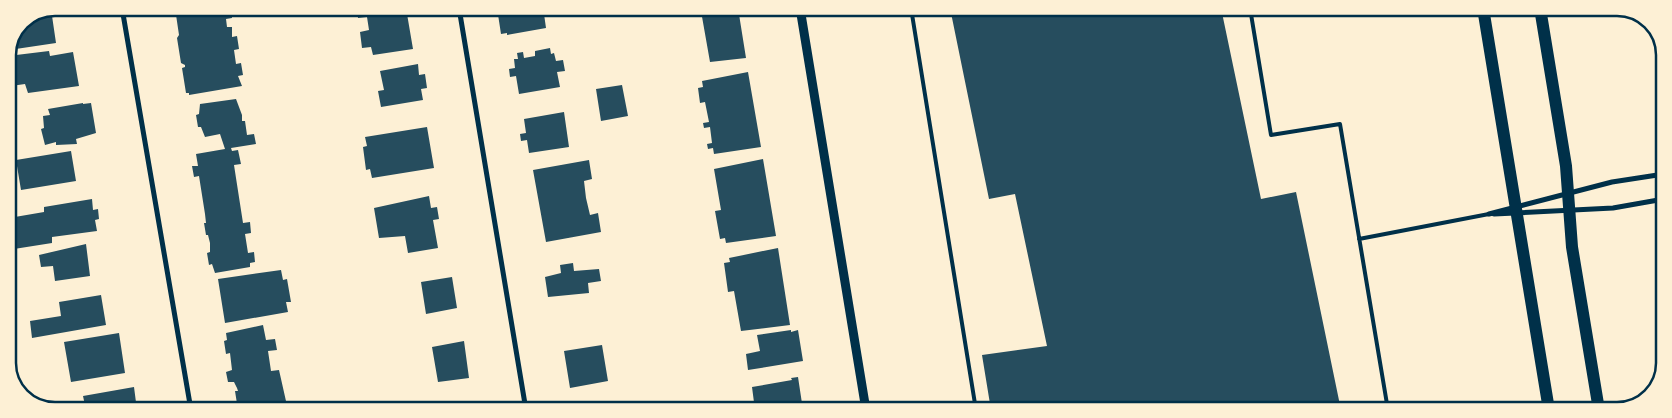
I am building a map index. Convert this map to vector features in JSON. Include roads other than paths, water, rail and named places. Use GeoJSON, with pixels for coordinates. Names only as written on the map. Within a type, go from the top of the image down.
{"type":"FeatureCollection","features":[{"type":"Feature","properties":{"kind":"main road"},"geometry":{"type":"LineString","coordinates":[[1484,16],[1548,402]]}},
{"type":"Feature","properties":{"kind":"main road"},"geometry":{"type":"LineString","coordinates":[[1541,16],[1566,166],[1572,247],[1598,402]]}},
{"type":"Feature","properties":{"kind":"street"},"geometry":{"type":"LineString","coordinates":[[123,16],[190,402]]}},
{"type":"Feature","properties":{"kind":"street"},"geometry":{"type":"LineString","coordinates":[[460,16],[525,402]]}},
{"type":"Feature","properties":{"kind":"street"},"geometry":{"type":"LineString","coordinates":[[801,16],[865,402]]}},
{"type":"Feature","properties":{"kind":"street"},"geometry":{"type":"LineString","coordinates":[[1516,210],[1612,182],[1656,175]]}},
{"type":"Feature","properties":{"kind":"street"},"geometry":{"type":"LineString","coordinates":[[1489,214],[1516,210],[1612,208],[1656,200]]}},
{"type":"Feature","properties":{"kind":"lane"},"geometry":{"type":"LineString","coordinates":[[911,16],[975,402]]}},
{"type":"Feature","properties":{"kind":"lane"},"geometry":{"type":"LineString","coordinates":[[1251,16],[1271,135],[1340,124],[1387,402]]}},
{"type":"Feature","properties":{"kind":"lane"},"geometry":{"type":"LineString","coordinates":[[1359,239],[1489,214]]}}]}
